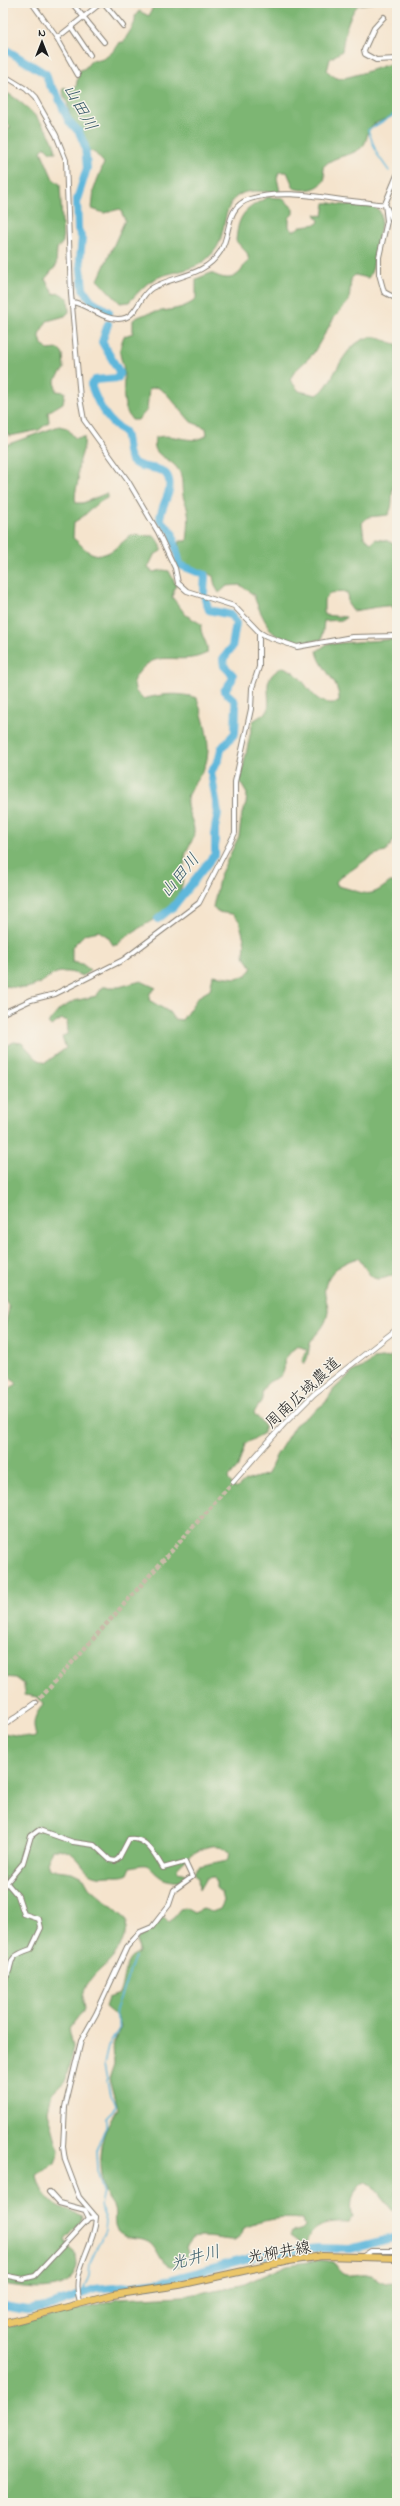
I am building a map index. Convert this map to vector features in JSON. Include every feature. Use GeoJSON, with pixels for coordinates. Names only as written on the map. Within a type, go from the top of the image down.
{"type":"FeatureCollection","features":[{"type":"Feature","properties":{"kind":"main road","name":"光柳井線"},"geometry":{"type":"LineString","coordinates":[[3,2324],[80,2301],[289,2260],[322,2256],[397,2258]]}},
{"type":"Feature","properties":{"kind":"street"},"geometry":{"type":"LineString","coordinates":[[32,3],[57,38],[78,75]]}},
{"type":"Feature","properties":{"kind":"street"},"geometry":{"type":"LineString","coordinates":[[72,3],[104,42]]}},
{"type":"Feature","properties":{"kind":"street"},"geometry":{"type":"LineString","coordinates":[[57,38],[103,3],[123,26]]}},
{"type":"Feature","properties":{"kind":"street"},"geometry":{"type":"LineString","coordinates":[[142,3],[144,5],[146,3]]}},
{"type":"Feature","properties":{"kind":"street"},"geometry":{"type":"LineString","coordinates":[[384,17],[374,28],[365,54],[376,60],[397,59]]}},
{"type":"Feature","properties":{"kind":"street"},"geometry":{"type":"LineString","coordinates":[[71,27],[90,55]]}},
{"type":"Feature","properties":{"kind":"street"},"geometry":{"type":"LineString","coordinates":[[3,75],[26,90],[35,98],[56,135],[66,160],[67,217],[82,410],[89,430],[114,462],[168,551],[182,588],[234,606],[259,632],[275,640],[303,648],[352,637],[397,636]]}},
{"type":"Feature","properties":{"kind":"street"},"geometry":{"type":"LineString","coordinates":[[397,175],[385,204],[387,221],[380,250],[379,274],[384,292],[397,299]]}},
{"type":"Feature","properties":{"kind":"street"},"geometry":{"type":"LineString","coordinates":[[73,302],[111,318],[124,318],[131,315],[151,289],[192,275],[213,261],[224,246],[232,213],[248,200],[277,196],[320,196],[342,201],[385,204]]}},
{"type":"Feature","properties":{"kind":"street"},"geometry":{"type":"LineString","coordinates":[[385,204],[392,219],[397,223]]}},
{"type":"Feature","properties":{"kind":"street"},"geometry":{"type":"LineString","coordinates":[[3,1013],[38,997],[55,994],[123,960],[199,903],[235,833],[235,782],[251,708],[252,688],[259,667],[259,632]]}},
{"type":"Feature","properties":{"kind":"street","name":"周南広域農道"},"geometry":{"type":"LineString","coordinates":[[233,1482],[284,1424],[314,1394],[397,1329]]}},
{"type":"Feature","properties":{"kind":"street"},"geometry":{"type":"LineString","coordinates":[[3,1726],[36,1703]]}},
{"type":"Feature","properties":{"kind":"street"},"geometry":{"type":"LineString","coordinates":[[3,1887],[23,1863],[31,1836],[42,1830],[73,1842],[94,1845],[110,1860],[119,1858],[129,1839],[139,1840],[154,1852],[163,1868],[184,1862],[192,1878],[174,1890],[169,1905],[152,1927],[140,1932],[127,1947],[96,2014],[81,2041],[65,2107],[63,2147],[65,2160],[78,2197],[96,2217]]}},
{"type":"Feature","properties":{"kind":"street"},"geometry":{"type":"LineString","coordinates":[[3,1981],[16,1953],[31,1949],[41,1928],[39,1919],[24,1914],[18,1896],[6,1882]]}},
{"type":"Feature","properties":{"kind":"street"},"geometry":{"type":"LineString","coordinates":[[49,2192],[59,2203],[87,2211],[89,2218]]}},
{"type":"Feature","properties":{"kind":"street"},"geometry":{"type":"LineString","coordinates":[[3,2275],[23,2279],[35,2276],[89,2218],[96,2217]]}},
{"type":"Feature","properties":{"kind":"street"},"geometry":{"type":"LineString","coordinates":[[80,2301],[76,2291],[77,2277],[94,2229],[96,2217]]}},
{"type":"Feature","properties":{"kind":"street"},"geometry":{"type":"LineString","coordinates":[[362,2257],[371,2251],[397,2251]]}},
{"type":"Feature","properties":{"kind":"green space"},"geometry":{"type":"Polygon","coordinates":[[[373,3],[358,5],[354,10],[347,27],[342,51],[330,59],[327,71],[337,78],[341,78],[356,75],[397,62],[397,112],[391,117],[376,123],[371,127],[365,143],[361,148],[332,160],[323,167],[325,177],[320,185],[307,190],[294,188],[287,172],[279,172],[277,178],[280,192],[249,191],[239,195],[229,206],[219,244],[208,258],[193,267],[159,277],[151,281],[129,302],[120,303],[98,280],[125,220],[120,209],[104,213],[92,209],[94,188],[104,163],[95,153],[88,150],[83,134],[70,117],[63,89],[65,87],[69,91],[76,87],[79,71],[85,68],[92,60],[100,60],[108,56],[120,42],[124,42],[135,23],[135,16],[139,11],[149,16],[154,4],[373,3]]]}},
{"type":"Feature","properties":{"kind":"green space"},"geometry":{"type":"Polygon","coordinates":[[[3,91],[28,108],[43,125],[54,143],[56,152],[50,152],[45,147],[41,151],[53,179],[60,184],[63,242],[57,249],[56,266],[45,279],[54,294],[59,293],[68,298],[69,312],[65,316],[47,321],[39,334],[42,344],[48,350],[58,349],[63,354],[64,369],[55,380],[56,391],[65,392],[63,403],[48,412],[49,422],[39,430],[10,436],[3,430],[3,133],[11,127],[3,121],[3,91]]]}},
{"type":"Feature","properties":{"kind":"green space"},"geometry":{"type":"Polygon","coordinates":[[[268,197],[282,198],[293,208],[293,214],[289,218],[289,227],[293,231],[302,226],[317,224],[319,221],[315,214],[323,216],[325,203],[341,205],[367,205],[379,210],[381,215],[381,223],[373,267],[370,274],[368,278],[355,275],[351,279],[349,301],[334,318],[313,354],[294,372],[290,380],[299,391],[317,395],[329,382],[345,355],[352,347],[361,341],[374,337],[397,344],[397,478],[393,488],[392,506],[388,515],[368,517],[362,523],[364,537],[371,543],[376,539],[389,541],[397,547],[397,612],[394,614],[392,606],[353,611],[348,604],[347,592],[330,593],[324,600],[324,615],[346,617],[344,620],[324,621],[322,639],[311,641],[293,640],[276,635],[266,623],[254,595],[240,585],[227,586],[219,593],[215,586],[213,576],[183,565],[180,560],[179,552],[180,541],[187,541],[189,520],[187,507],[183,496],[181,478],[177,468],[161,456],[155,449],[155,438],[168,436],[195,440],[207,435],[206,428],[191,422],[166,393],[157,387],[149,389],[147,410],[138,420],[132,420],[128,415],[124,398],[124,369],[120,349],[124,336],[133,333],[133,320],[148,313],[173,309],[189,304],[196,299],[196,279],[211,273],[225,278],[236,276],[249,261],[247,253],[236,241],[241,218],[248,209],[268,197]]]}},
{"type":"Feature","properties":{"kind":"green space"},"geometry":{"type":"Polygon","coordinates":[[[59,426],[67,428],[75,438],[84,437],[84,445],[75,495],[76,503],[83,503],[107,493],[107,498],[98,503],[83,517],[74,522],[73,538],[85,549],[98,555],[110,552],[131,535],[154,536],[161,545],[161,551],[154,555],[148,568],[153,572],[163,570],[169,571],[176,585],[172,597],[186,615],[201,624],[201,632],[207,645],[207,653],[186,659],[167,658],[150,662],[141,669],[133,681],[136,692],[143,699],[170,694],[197,698],[206,730],[208,755],[204,768],[187,798],[187,808],[194,828],[194,836],[186,853],[182,884],[178,896],[174,902],[161,915],[131,934],[117,945],[113,945],[108,937],[99,931],[85,934],[72,947],[72,962],[82,964],[90,970],[83,976],[72,973],[57,973],[34,986],[20,988],[3,986],[3,446],[59,426]]]}},
{"type":"Feature","properties":{"kind":"green space"},"geometry":{"type":"Polygon","coordinates":[[[397,639],[397,836],[386,852],[376,854],[368,858],[336,882],[338,886],[360,892],[371,893],[390,882],[397,882],[397,1273],[381,1279],[376,1279],[369,1274],[358,1258],[347,1262],[333,1272],[329,1277],[325,1291],[328,1309],[327,1318],[310,1344],[306,1362],[304,1364],[302,1361],[307,1350],[297,1345],[284,1360],[284,1368],[281,1376],[266,1385],[262,1391],[262,1399],[254,1413],[264,1425],[264,1433],[245,1444],[238,1467],[228,1479],[236,1489],[245,1481],[268,1474],[276,1456],[295,1425],[325,1403],[334,1389],[354,1371],[366,1366],[373,1359],[390,1357],[397,1348],[397,2212],[392,2210],[372,2185],[365,2181],[355,2192],[353,2197],[353,2217],[349,2223],[329,2224],[317,2228],[306,2243],[301,2244],[290,2236],[292,2232],[300,2230],[304,2226],[302,2219],[273,2219],[244,2228],[242,2234],[235,2240],[204,2237],[193,2238],[186,2247],[188,2254],[183,2265],[176,2266],[170,2266],[163,2262],[156,2249],[149,2241],[126,2236],[118,2231],[115,2223],[114,2208],[106,2195],[100,2161],[106,2129],[117,2109],[109,2079],[114,2064],[113,2044],[121,2027],[117,2017],[105,2007],[108,1998],[119,1994],[129,1960],[138,1953],[137,1939],[151,1930],[160,1918],[164,1917],[169,1923],[180,1909],[185,1908],[194,1913],[203,1909],[212,1912],[220,1909],[224,1901],[222,1893],[216,1888],[216,1881],[213,1877],[206,1878],[199,1890],[198,1878],[194,1872],[199,1866],[227,1860],[230,1853],[224,1848],[218,1846],[210,1846],[195,1852],[177,1868],[177,1871],[184,1872],[187,1877],[181,1882],[164,1879],[146,1865],[131,1867],[128,1874],[124,1876],[98,1876],[87,1870],[75,1856],[69,1852],[52,1849],[47,1863],[49,1869],[72,1872],[84,1878],[89,1887],[127,1920],[127,1924],[118,1950],[88,1983],[83,1999],[84,2009],[69,2029],[73,2046],[66,2079],[52,2093],[48,2111],[59,2152],[55,2163],[37,2175],[39,2184],[47,2197],[59,2206],[83,2217],[81,2222],[65,2240],[69,2248],[76,2254],[77,2268],[71,2279],[54,2287],[33,2289],[3,2285],[3,1733],[33,1738],[36,1736],[34,1723],[38,1712],[43,1705],[38,1697],[24,1695],[24,1684],[16,1678],[3,1677],[3,1392],[17,1384],[3,1370],[3,1335],[9,1308],[3,1295],[3,1047],[14,1042],[22,1043],[37,1059],[45,1063],[66,1048],[62,1037],[68,1033],[67,1021],[62,1019],[51,1026],[48,1023],[60,1009],[74,1001],[96,996],[103,987],[119,987],[141,981],[156,988],[150,993],[149,1000],[169,1012],[174,1019],[182,1020],[198,997],[210,990],[213,975],[236,978],[247,975],[252,967],[244,956],[245,943],[239,920],[232,914],[217,912],[213,907],[220,875],[239,836],[242,813],[246,804],[247,794],[240,782],[253,721],[268,711],[269,680],[276,671],[283,667],[292,671],[321,701],[329,703],[339,702],[337,688],[322,664],[317,651],[327,644],[397,639]]]}},
{"type":"Feature","properties":{"kind":"green space"},"geometry":{"type":"Polygon","coordinates":[[[321,2260],[333,2262],[340,2272],[345,2275],[368,2274],[384,2282],[397,2282],[397,2503],[3,2503],[3,2330],[9,2326],[119,2299],[183,2296],[242,2285],[287,2265],[321,2260]]]}},
{"type":"Feature","properties":{"kind":"waterway","name":"山田川"},"geometry":{"type":"LineString","coordinates":[[3,48],[46,74],[49,84],[57,94],[68,120],[79,132],[85,146],[87,168],[77,200],[78,229],[82,238],[80,259],[83,289],[91,300],[109,312]]}},
{"type":"Feature","properties":{"kind":"waterway"},"geometry":{"type":"LineString","coordinates":[[389,171],[377,154],[368,130],[397,113]]}},
{"type":"Feature","properties":{"kind":"waterway","name":"山田川"},"geometry":{"type":"LineString","coordinates":[[108,324],[102,342],[120,373],[118,378],[95,380],[91,385],[103,411],[113,423],[124,431],[128,454],[132,461],[141,466],[158,469],[167,475],[169,480],[169,491],[160,520],[172,532],[180,565],[205,575],[204,593]]}},
{"type":"Feature","properties":{"kind":"waterway","name":"山田川"},"geometry":{"type":"LineString","coordinates":[[158,919],[173,907],[215,854],[215,828],[218,813],[211,772],[219,759],[221,749],[235,733],[236,707],[234,700],[224,691],[232,680],[233,675],[224,666],[223,659],[232,647],[236,623],[231,615],[209,610],[205,599]]}},
{"type":"Feature","properties":{"kind":"waterway"},"geometry":{"type":"LineString","coordinates":[[82,2293],[89,2275],[90,2263],[105,2230],[106,2221],[100,2205],[103,2191],[97,2170],[96,2151],[106,2126],[106,2118],[113,2111],[115,2105],[110,2096],[104,2064],[108,2047],[119,2029],[119,2023],[115,2015],[116,2009],[135,1957]]}},
{"type":"Feature","properties":{"kind":"waterway","name":"光井川"},"geometry":{"type":"LineString","coordinates":[[3,2306],[27,2310],[46,2307],[95,2289],[161,2282],[257,2256],[318,2248],[350,2249],[397,2237]]}},
{"type":"Feature","properties":{"kind":"tunnel"},"geometry":{"type":"LineString","coordinates":[[36,1703],[233,1482]]}}]}
